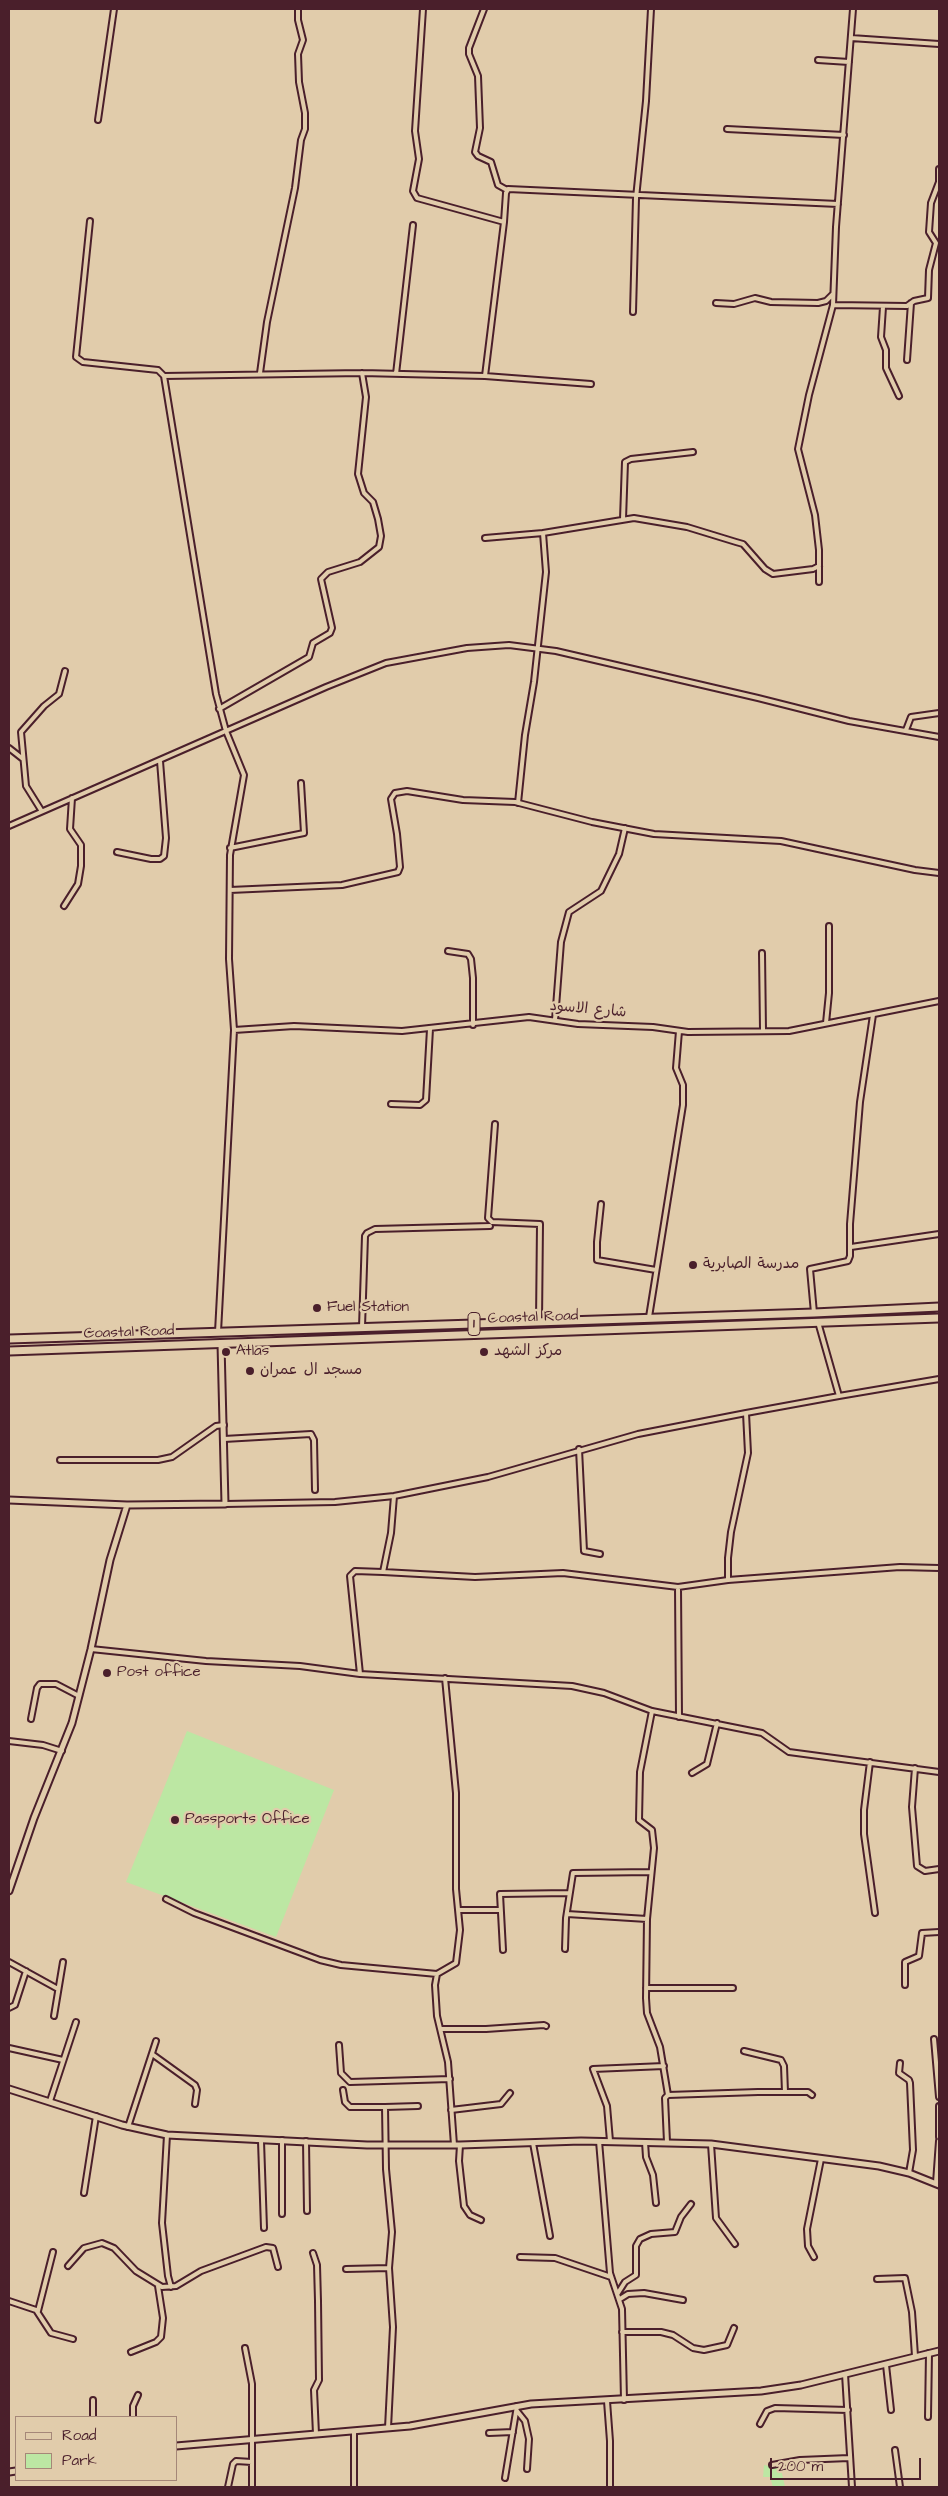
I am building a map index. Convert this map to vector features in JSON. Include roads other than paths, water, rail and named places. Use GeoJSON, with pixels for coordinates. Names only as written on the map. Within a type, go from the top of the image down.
{"type":"FeatureCollection","features":[{"type":"Feature","properties":{"kind":"highway","name":"Coastal Road"},"geometry":{"type":"LineString","coordinates":[[9,1339],[814,1313],[939,1307]]}},
{"type":"Feature","properties":{"kind":"highway","name":"Coastal Road"},"geometry":{"type":"LineString","coordinates":[[9,1351],[939,1318]]}},
{"type":"Feature","properties":{"kind":"highway"},"geometry":{"type":"LineString","coordinates":[[507,1323],[507,1333]]}},
{"type":"Feature","properties":{"kind":"street"},"geometry":{"type":"LineString","coordinates":[[98,120],[114,9]]}},
{"type":"Feature","properties":{"kind":"street"},"geometry":{"type":"LineString","coordinates":[[260,373],[267,322],[295,188],[301,140],[305,129],[305,114],[299,82],[298,54],[303,40],[298,20],[298,9]]}},
{"type":"Feature","properties":{"kind":"street"},"geometry":{"type":"LineString","coordinates":[[423,9],[415,131],[419,159],[413,194],[422,199],[504,222]]}},
{"type":"Feature","properties":{"kind":"street"},"geometry":{"type":"LineString","coordinates":[[484,9],[469,48],[469,54],[478,76],[480,128],[475,152],[478,156],[491,162],[498,185],[507,190],[637,193],[838,204]]}},
{"type":"Feature","properties":{"kind":"street"},"geometry":{"type":"LineString","coordinates":[[633,312],[637,193],[646,100],[651,9]]}},
{"type":"Feature","properties":{"kind":"street"},"geometry":{"type":"LineString","coordinates":[[819,582],[812,501],[798,449],[809,395],[833,306],[838,204],[853,9]]}},
{"type":"Feature","properties":{"kind":"street"},"geometry":{"type":"LineString","coordinates":[[851,38],[939,44]]}},
{"type":"Feature","properties":{"kind":"street"},"geometry":{"type":"LineString","coordinates":[[818,60],[849,62]]}},
{"type":"Feature","properties":{"kind":"street"},"geometry":{"type":"LineString","coordinates":[[727,129],[844,135]]}},
{"type":"Feature","properties":{"kind":"street"},"geometry":{"type":"LineString","coordinates":[[833,306],[907,306],[929,297],[929,270],[936,243],[929,232],[931,203],[939,182],[939,169]]}},
{"type":"Feature","properties":{"kind":"street"},"geometry":{"type":"LineString","coordinates":[[485,376],[507,190]]}},
{"type":"Feature","properties":{"kind":"street"},"geometry":{"type":"LineString","coordinates":[[90,221],[76,357],[83,362],[158,370],[164,376],[220,709],[244,780],[230,848],[229,959],[234,1030],[218,1332]]}},
{"type":"Feature","properties":{"kind":"street"},"geometry":{"type":"LineString","coordinates":[[396,374],[413,225]]}},
{"type":"Feature","properties":{"kind":"street"},"geometry":{"type":"LineString","coordinates":[[716,303],[736,303],[755,298],[771,302],[822,302],[833,294]]}},
{"type":"Feature","properties":{"kind":"street"},"geometry":{"type":"LineString","coordinates":[[907,360],[912,303]]}},
{"type":"Feature","properties":{"kind":"street"},"geometry":{"type":"LineString","coordinates":[[882,307],[880,337],[886,350],[885,363],[899,396]]}},
{"type":"Feature","properties":{"kind":"street"},"geometry":{"type":"LineString","coordinates":[[164,376],[260,373],[362,373],[485,376],[591,384]]}},
{"type":"Feature","properties":{"kind":"street"},"geometry":{"type":"LineString","coordinates":[[220,709],[309,657],[313,643],[330,633],[332,628],[321,579],[328,572],[360,562],[379,547],[381,536],[378,519],[373,502],[364,492],[358,474],[366,397],[362,373]]}},
{"type":"Feature","properties":{"kind":"street"},"geometry":{"type":"LineString","coordinates":[[623,519],[625,462],[631,459],[692,452]]}},
{"type":"Feature","properties":{"kind":"street"},"geometry":{"type":"LineString","coordinates":[[485,538],[543,533],[623,519],[672,523],[736,542],[750,550],[765,569],[776,575],[813,569],[819,566]]}},
{"type":"Feature","properties":{"kind":"street"},"geometry":{"type":"LineString","coordinates":[[518,802],[546,572],[543,533]]}},
{"type":"Feature","properties":{"kind":"street"},"geometry":{"type":"LineString","coordinates":[[9,826],[41,810],[160,761],[386,663],[467,648],[509,645],[536,648],[720,689],[849,721],[939,737]]}},
{"type":"Feature","properties":{"kind":"street"},"geometry":{"type":"LineString","coordinates":[[41,810],[26,786],[22,730],[59,694],[65,671]]}},
{"type":"Feature","properties":{"kind":"street"},"geometry":{"type":"LineString","coordinates":[[906,730],[911,717],[939,713]]}},
{"type":"Feature","properties":{"kind":"street"},"geometry":{"type":"LineString","coordinates":[[9,748],[23,759]]}},
{"type":"Feature","properties":{"kind":"street"},"geometry":{"type":"LineString","coordinates":[[118,852],[151,859],[160,859],[164,856],[166,838],[160,761]]}},
{"type":"Feature","properties":{"kind":"street"},"geometry":{"type":"LineString","coordinates":[[230,848],[304,833],[301,783]]}},
{"type":"Feature","properties":{"kind":"street"},"geometry":{"type":"LineString","coordinates":[[230,890],[342,885],[398,872],[400,867],[398,834],[391,804],[392,797],[395,793],[415,792],[462,800],[518,802],[583,820],[654,834],[781,840],[915,870],[939,873]]}},
{"type":"Feature","properties":{"kind":"street"},"geometry":{"type":"LineString","coordinates":[[64,906],[78,884],[81,866],[81,845],[70,829],[72,798]]}},
{"type":"Feature","properties":{"kind":"street"},"geometry":{"type":"LineString","coordinates":[[555,1020],[562,942],[569,912],[601,891],[619,854],[625,828]]}},
{"type":"Feature","properties":{"kind":"street"},"geometry":{"type":"LineString","coordinates":[[826,1024],[830,993],[829,926]]}},
{"type":"Feature","properties":{"kind":"street"},"geometry":{"type":"LineString","coordinates":[[448,951],[468,954],[471,959],[473,1025]]}},
{"type":"Feature","properties":{"kind":"street"},"geometry":{"type":"LineString","coordinates":[[762,953],[763,1030]]}},
{"type":"Feature","properties":{"kind":"street","name":"شارع الاسود"},"geometry":{"type":"LineString","coordinates":[[234,1030],[294,1026],[386,1032],[473,1025],[516,1017],[544,1017],[578,1024],[653,1027],[679,1031],[789,1030],[939,1001]]}},
{"type":"Feature","properties":{"kind":"street"},"geometry":{"type":"LineString","coordinates":[[814,1313],[810,1269],[848,1261],[851,1247],[850,1224],[860,1102],[874,1015]]}},
{"type":"Feature","properties":{"kind":"street"},"geometry":{"type":"LineString","coordinates":[[391,1104],[420,1105],[426,1100],[430,1029]]}},
{"type":"Feature","properties":{"kind":"street"},"geometry":{"type":"LineString","coordinates":[[649,1317],[679,1142],[683,1105],[683,1086],[676,1068],[679,1031]]}},
{"type":"Feature","properties":{"kind":"street"},"geometry":{"type":"LineString","coordinates":[[495,1124],[488,1218],[492,1222],[540,1224],[539,1321]]}},
{"type":"Feature","properties":{"kind":"street"},"geometry":{"type":"LineString","coordinates":[[601,1204],[597,1242],[598,1260],[656,1270]]}},
{"type":"Feature","properties":{"kind":"street"},"geometry":{"type":"LineString","coordinates":[[362,1327],[367,1233],[375,1230],[490,1226]]}},
{"type":"Feature","properties":{"kind":"street"},"geometry":{"type":"LineString","coordinates":[[851,1247],[939,1234]]}},
{"type":"Feature","properties":{"kind":"street"},"geometry":{"type":"LineString","coordinates":[[818,1322],[839,1396]]}},
{"type":"Feature","properties":{"kind":"street"},"geometry":{"type":"LineString","coordinates":[[221,1344],[225,1504]]}},
{"type":"Feature","properties":{"kind":"street"},"geometry":{"type":"LineString","coordinates":[[9,1500],[127,1505],[299,1504],[394,1496],[488,1476],[638,1434],[939,1379]]}},
{"type":"Feature","properties":{"kind":"street"},"geometry":{"type":"LineString","coordinates":[[728,1580],[731,1532],[748,1454],[746,1414]]}},
{"type":"Feature","properties":{"kind":"street"},"geometry":{"type":"LineString","coordinates":[[60,1460],[131,1460],[172,1457],[216,1426],[224,1425]]}},
{"type":"Feature","properties":{"kind":"street"},"geometry":{"type":"LineString","coordinates":[[224,1439],[311,1434],[314,1440],[315,1490]]}},
{"type":"Feature","properties":{"kind":"street"},"geometry":{"type":"LineString","coordinates":[[579,1449],[584,1549],[588,1553],[600,1554]]}},
{"type":"Feature","properties":{"kind":"street"},"geometry":{"type":"LineString","coordinates":[[383,1572],[391,1532],[394,1496]]}},
{"type":"Feature","properties":{"kind":"street"},"geometry":{"type":"LineString","coordinates":[[9,1891],[34,1818],[62,1751],[79,1696],[110,1560],[127,1505]]}},
{"type":"Feature","properties":{"kind":"street"},"geometry":{"type":"LineString","coordinates":[[360,1674],[350,1576],[355,1571],[475,1577],[563,1573],[678,1587],[728,1580],[900,1567],[939,1568]]}},
{"type":"Feature","properties":{"kind":"street"},"geometry":{"type":"LineString","coordinates":[[678,1587],[679,1717]]}},
{"type":"Feature","properties":{"kind":"street"},"geometry":{"type":"LineString","coordinates":[[91,1649],[308,1667],[360,1674],[572,1686],[604,1693],[652,1711],[762,1733],[789,1752],[813,1757],[870,1762],[939,1772]]}},
{"type":"Feature","properties":{"kind":"street"},"geometry":{"type":"LineString","coordinates":[[166,1899],[194,1913],[320,1960],[341,1965],[438,1974],[454,1967],[459,1958],[460,1930],[456,1793],[445,1678]]}},
{"type":"Feature","properties":{"kind":"street"},"geometry":{"type":"LineString","coordinates":[[31,1718],[37,1688],[40,1684],[56,1684],[79,1696]]}},
{"type":"Feature","properties":{"kind":"street"},"geometry":{"type":"LineString","coordinates":[[652,1711],[640,1772],[639,1820],[652,1830],[654,1848],[647,1919],[646,1988],[648,2012],[660,2047],[668,2095],[665,2103],[667,2142]]}},
{"type":"Feature","properties":{"kind":"street"},"geometry":{"type":"LineString","coordinates":[[692,1773],[707,1764],[717,1723]]}},
{"type":"Feature","properties":{"kind":"street"},"geometry":{"type":"LineString","coordinates":[[9,1742],[43,1745],[62,1751]]}},
{"type":"Feature","properties":{"kind":"street"},"geometry":{"type":"LineString","coordinates":[[870,1762],[864,1810],[864,1834],[874,1913]]}},
{"type":"Feature","properties":{"kind":"street"},"geometry":{"type":"LineString","coordinates":[[915,1768],[912,1807],[917,1866],[925,1871],[939,1869]]}},
{"type":"Feature","properties":{"kind":"street"},"geometry":{"type":"LineString","coordinates":[[565,1949],[569,1893],[574,1872],[651,1872]]}},
{"type":"Feature","properties":{"kind":"street"},"geometry":{"type":"LineString","coordinates":[[504,1950],[499,1896],[501,1893],[569,1893]]}},
{"type":"Feature","properties":{"kind":"street"},"geometry":{"type":"LineString","coordinates":[[458,1910],[500,1910]]}},
{"type":"Feature","properties":{"kind":"street"},"geometry":{"type":"LineString","coordinates":[[567,1914],[647,1919]]}},
{"type":"Feature","properties":{"kind":"street"},"geometry":{"type":"LineString","coordinates":[[905,1985],[905,1962],[919,1956],[922,1933],[939,1932]]}},
{"type":"Feature","properties":{"kind":"street"},"geometry":{"type":"LineString","coordinates":[[9,1962],[58,1989]]}},
{"type":"Feature","properties":{"kind":"street"},"geometry":{"type":"LineString","coordinates":[[54,2016],[63,1962]]}},
{"type":"Feature","properties":{"kind":"street"},"geometry":{"type":"LineString","coordinates":[[9,2008],[15,2005],[26,1971]]}},
{"type":"Feature","properties":{"kind":"street"},"geometry":{"type":"LineString","coordinates":[[438,1974],[435,1985],[437,2016],[446,2042],[454,2145]]}},
{"type":"Feature","properties":{"kind":"street"},"geometry":{"type":"LineString","coordinates":[[646,1988],[733,1988]]}},
{"type":"Feature","properties":{"kind":"street"},"geometry":{"type":"LineString","coordinates":[[50,2101],[76,2022]]}},
{"type":"Feature","properties":{"kind":"street"},"geometry":{"type":"LineString","coordinates":[[441,2029],[546,2026]]}},
{"type":"Feature","properties":{"kind":"street"},"geometry":{"type":"LineString","coordinates":[[934,2039],[939,2098]]}},
{"type":"Feature","properties":{"kind":"street"},"geometry":{"type":"LineString","coordinates":[[128,2127],[156,2041]]}},
{"type":"Feature","properties":{"kind":"street"},"geometry":{"type":"LineString","coordinates":[[339,2046],[341,2074],[348,2081],[450,2080]]}},
{"type":"Feature","properties":{"kind":"street"},"geometry":{"type":"LineString","coordinates":[[9,2048],[63,2060]]}},
{"type":"Feature","properties":{"kind":"street"},"geometry":{"type":"LineString","coordinates":[[744,2050],[781,2060],[784,2066],[785,2092]]}},
{"type":"Feature","properties":{"kind":"street"},"geometry":{"type":"LineString","coordinates":[[152,2054],[195,2085],[197,2090],[194,2104]]}},
{"type":"Feature","properties":{"kind":"street"},"geometry":{"type":"LineString","coordinates":[[900,2063],[898,2073],[909,2080],[910,2084],[913,2150],[909,2173]]}},
{"type":"Feature","properties":{"kind":"street"},"geometry":{"type":"LineString","coordinates":[[610,2141],[608,2106],[593,2070],[664,2066]]}},
{"type":"Feature","properties":{"kind":"street"},"geometry":{"type":"LineString","coordinates":[[9,2090],[50,2101],[128,2127],[167,2135],[261,2141],[282,2140],[386,2144],[460,2145],[599,2141],[711,2144],[879,2166],[909,2173],[938,2184],[939,2106]]}},
{"type":"Feature","properties":{"kind":"street"},"geometry":{"type":"LineString","coordinates":[[343,2090],[345,2102],[350,2107],[418,2106]]}},
{"type":"Feature","properties":{"kind":"street"},"geometry":{"type":"LineString","coordinates":[[668,2095],[785,2092],[810,2093],[812,2095]]}},
{"type":"Feature","properties":{"kind":"street"},"geometry":{"type":"LineString","coordinates":[[451,2110],[501,2104],[510,2093]]}},
{"type":"Feature","properties":{"kind":"street"},"geometry":{"type":"LineString","coordinates":[[385,2107],[392,2232],[390,2268],[393,2327],[388,2428]]}},
{"type":"Feature","properties":{"kind":"street"},"geometry":{"type":"LineString","coordinates":[[84,2193],[96,2116]]}},
{"type":"Feature","properties":{"kind":"street"},"geometry":{"type":"LineString","coordinates":[[167,2135],[162,2223],[171,2287]]}},
{"type":"Feature","properties":{"kind":"street"},"geometry":{"type":"LineString","coordinates":[[282,2140],[282,2214]]}},
{"type":"Feature","properties":{"kind":"street"},"geometry":{"type":"LineString","coordinates":[[261,2141],[264,2228]]}},
{"type":"Feature","properties":{"kind":"street"},"geometry":{"type":"LineString","coordinates":[[306,2141],[307,2211]]}},
{"type":"Feature","properties":{"kind":"street"},"geometry":{"type":"LineString","coordinates":[[599,2141],[611,2277],[620,2299],[624,2400]]}},
{"type":"Feature","properties":{"kind":"street"},"geometry":{"type":"LineString","coordinates":[[645,2142],[646,2157],[652,2170],[656,2203]]}},
{"type":"Feature","properties":{"kind":"street"},"geometry":{"type":"LineString","coordinates":[[533,2143],[550,2236]]}},
{"type":"Feature","properties":{"kind":"street"},"geometry":{"type":"LineString","coordinates":[[711,2144],[716,2218],[735,2244]]}},
{"type":"Feature","properties":{"kind":"street"},"geometry":{"type":"LineString","coordinates":[[460,2145],[459,2161],[464,2206],[470,2215],[482,2220]]}},
{"type":"Feature","properties":{"kind":"street"},"geometry":{"type":"LineString","coordinates":[[814,2257],[808,2246],[807,2229],[821,2159]]}},
{"type":"Feature","properties":{"kind":"street"},"geometry":{"type":"LineString","coordinates":[[618,2293],[625,2282],[636,2275],[636,2246],[640,2239],[651,2234],[675,2232],[681,2217],[690,2204]]}},
{"type":"Feature","properties":{"kind":"street"},"geometry":{"type":"LineString","coordinates":[[68,2266],[84,2248],[106,2244],[114,2248],[136,2271],[158,2286],[171,2287],[201,2271],[266,2247],[273,2248],[278,2268]]}},
{"type":"Feature","properties":{"kind":"street"},"geometry":{"type":"LineString","coordinates":[[53,2252],[38,2311],[44,2325],[51,2333],[73,2339]]}},
{"type":"Feature","properties":{"kind":"street"},"geometry":{"type":"LineString","coordinates":[[313,2253],[317,2265],[318,2301],[319,2380],[314,2390],[316,2434]]}},
{"type":"Feature","properties":{"kind":"street"},"geometry":{"type":"LineString","coordinates":[[520,2257],[555,2258],[611,2277]]}},
{"type":"Feature","properties":{"kind":"street"},"geometry":{"type":"LineString","coordinates":[[346,2269],[390,2268]]}},
{"type":"Feature","properties":{"kind":"street"},"geometry":{"type":"LineString","coordinates":[[877,2279],[906,2278],[912,2312],[916,2356]]}},
{"type":"Feature","properties":{"kind":"street"},"geometry":{"type":"LineString","coordinates":[[131,2352],[156,2342],[161,2337],[163,2318],[158,2286]]}},
{"type":"Feature","properties":{"kind":"street"},"geometry":{"type":"LineString","coordinates":[[620,2299],[628,2294],[644,2293],[683,2300]]}},
{"type":"Feature","properties":{"kind":"street"},"geometry":{"type":"LineString","coordinates":[[9,2301],[38,2311]]}},
{"type":"Feature","properties":{"kind":"street"},"geometry":{"type":"LineString","coordinates":[[622,2332],[661,2332],[672,2335],[693,2348],[704,2350],[728,2345],[734,2328]]}},
{"type":"Feature","properties":{"kind":"street"},"geometry":{"type":"LineString","coordinates":[[245,2348],[252,2378],[252,2487]]}},
{"type":"Feature","properties":{"kind":"street"},"geometry":{"type":"LineString","coordinates":[[178,2446],[388,2428],[446,2421],[560,2401],[607,2401],[761,2391],[886,2365],[939,2351]]}},
{"type":"Feature","properties":{"kind":"street"},"geometry":{"type":"LineString","coordinates":[[928,2353],[928,2417]]}},
{"type":"Feature","properties":{"kind":"street"},"geometry":{"type":"LineString","coordinates":[[886,2365],[891,2410]]}},
{"type":"Feature","properties":{"kind":"street"},"geometry":{"type":"LineString","coordinates":[[845,2374],[848,2410],[848,2458],[852,2487]]}},
{"type":"Feature","properties":{"kind":"street"},"geometry":{"type":"LineString","coordinates":[[133,2416],[133,2406],[138,2395]]}},
{"type":"Feature","properties":{"kind":"street"},"geometry":{"type":"LineString","coordinates":[[93,2400],[94,2416]]}},
{"type":"Feature","properties":{"kind":"street"},"geometry":{"type":"LineString","coordinates":[[607,2401],[610,2441],[610,2487]]}},
{"type":"Feature","properties":{"kind":"street"},"geometry":{"type":"LineString","coordinates":[[760,2424],[767,2412],[775,2408],[848,2410]]}},
{"type":"Feature","properties":{"kind":"street"},"geometry":{"type":"LineString","coordinates":[[505,2478],[517,2409]]}},
{"type":"Feature","properties":{"kind":"street"},"geometry":{"type":"LineString","coordinates":[[517,2409],[525,2421],[529,2439],[527,2469]]}},
{"type":"Feature","properties":{"kind":"street"},"geometry":{"type":"LineString","coordinates":[[354,2431],[354,2487]]}},
{"type":"Feature","properties":{"kind":"street"},"geometry":{"type":"LineString","coordinates":[[489,2433],[513,2432]]}},
{"type":"Feature","properties":{"kind":"street"},"geometry":{"type":"LineString","coordinates":[[895,2450],[900,2487]]}},
{"type":"Feature","properties":{"kind":"street"},"geometry":{"type":"LineString","coordinates":[[772,2464],[848,2458]]}},
{"type":"Feature","properties":{"kind":"street"},"geometry":{"type":"LineString","coordinates":[[228,2487],[233,2464],[236,2461],[252,2462]]}},
{"type":"Feature","properties":{"kind":"place","name":"مدرسة الصابرية"},"geometry":{"type":"Point","coordinates":[693,1265]}},
{"type":"Feature","properties":{"kind":"place","name":"Fuel Station"},"geometry":{"type":"Point","coordinates":[317,1308]}},
{"type":"Feature","properties":{"kind":"place","name":"Atlas"},"geometry":{"type":"Point","coordinates":[226,1352]}},
{"type":"Feature","properties":{"kind":"place","name":"مركز الشهد"},"geometry":{"type":"Point","coordinates":[484,1352]}},
{"type":"Feature","properties":{"kind":"place","name":"مسجد ال عمران"},"geometry":{"type":"Point","coordinates":[250,1371]}},
{"type":"Feature","properties":{"kind":"place","name":"Post office"},"geometry":{"type":"Point","coordinates":[107,1673]}},
{"type":"Feature","properties":{"kind":"place","name":"Passports Office"},"geometry":{"type":"Point","coordinates":[175,1820]}}]}
